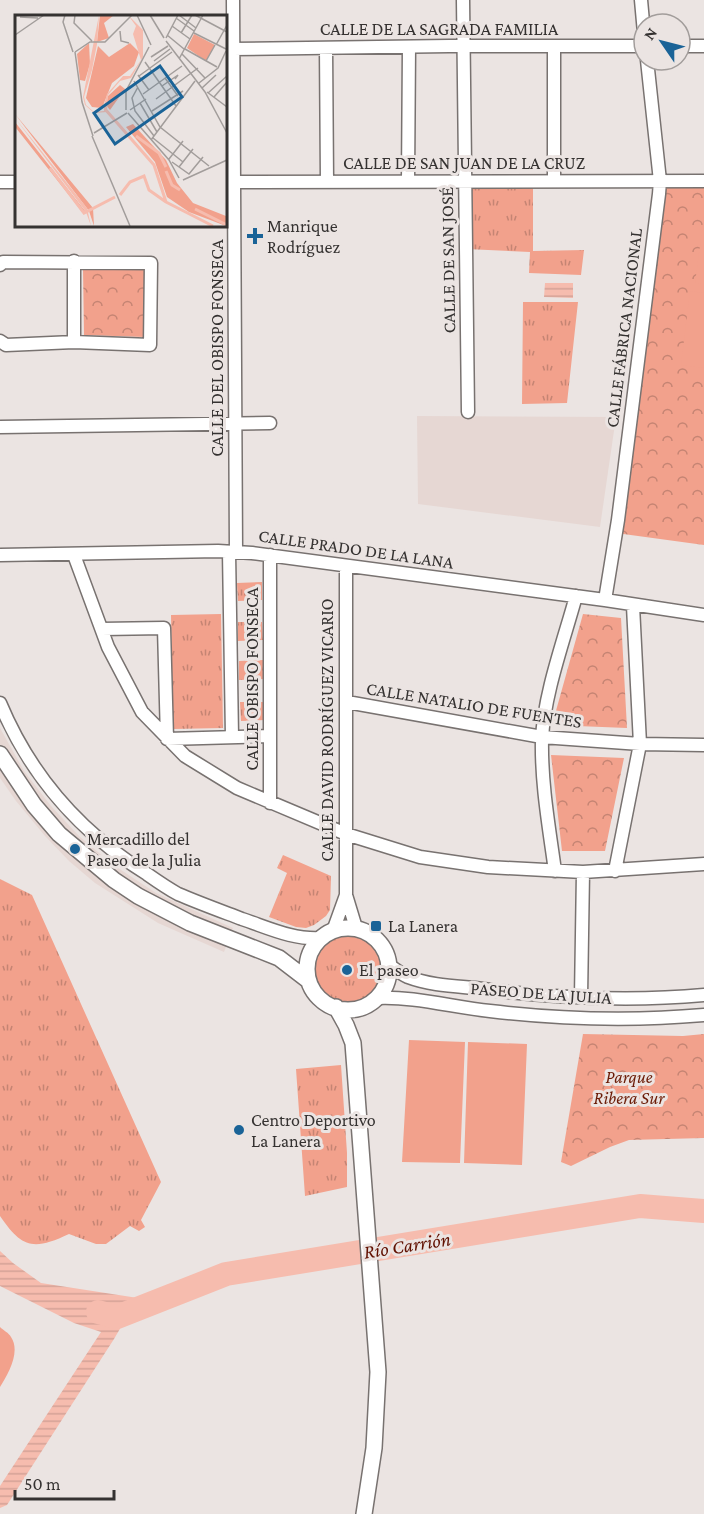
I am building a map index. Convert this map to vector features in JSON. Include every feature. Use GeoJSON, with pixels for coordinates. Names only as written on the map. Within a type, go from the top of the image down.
{"type":"FeatureCollection","features":[{"type":"Feature","properties":{"kind":"street","name":"CALLE DEL OBISPO FONSECA"},"geometry":{"type":"LineString","coordinates":[[232,552],[236,423],[230,182],[233,0]]}},
{"type":"Feature","properties":{"kind":"street","name":"CALLE DE SAN JOSÉ"},"geometry":{"type":"LineString","coordinates":[[463,0],[468,412]]}},
{"type":"Feature","properties":{"kind":"street"},"geometry":{"type":"LineString","coordinates":[[554,46],[554,181]]}},
{"type":"Feature","properties":{"kind":"street","name":"CALLE DE LA SAGRADA FAMILIA"},"geometry":{"type":"LineString","coordinates":[[233,49],[632,46]]}},
{"type":"Feature","properties":{"kind":"street"},"geometry":{"type":"LineString","coordinates":[[408,181],[409,47]]}},
{"type":"Feature","properties":{"kind":"street"},"geometry":{"type":"LineString","coordinates":[[326,48],[327,182]]}},
{"type":"Feature","properties":{"kind":"street","name":"CALLE FÁBRICA NACIONAL"},"geometry":{"type":"LineString","coordinates":[[605,600],[618,520],[660,181],[648,72]]}},
{"type":"Feature","properties":{"kind":"street","name":"CALLE DE SAN JUAN DE LA CRUZ"},"geometry":{"type":"LineString","coordinates":[[230,182],[704,181]]}},
{"type":"Feature","properties":{"kind":"street"},"geometry":{"type":"LineString","coordinates":[[74,261],[74,342]]}},
{"type":"Feature","properties":{"kind":"street"},"geometry":{"type":"LineString","coordinates":[[0,265],[3,262],[151,262],[150,345],[74,342],[6,345],[0,341]]}},
{"type":"Feature","properties":{"kind":"street"},"geometry":{"type":"LineString","coordinates":[[0,427],[270,423]]}},
{"type":"Feature","properties":{"kind":"street","name":"CALLE PRADO DE LA LANA"},"geometry":{"type":"LineString","coordinates":[[0,555],[232,552],[270,555],[704,615]]}},
{"type":"Feature","properties":{"kind":"street","name":"CALLE OBISPO FONSECA"},"geometry":{"type":"LineString","coordinates":[[232,552],[232,737]]}},
{"type":"Feature","properties":{"kind":"street"},"geometry":{"type":"LineString","coordinates":[[74,555],[102,630],[123,678],[142,712],[185,756],[211,774],[270,803],[346,834],[420,857],[488,867],[583,872],[704,864]]}},
{"type":"Feature","properties":{"kind":"street","name":"CALLE OBISPO FONSECA"},"geometry":{"type":"LineString","coordinates":[[270,555],[270,803]]}},
{"type":"Feature","properties":{"kind":"street","name":"CALLE DAVID RODRÍGUEZ VICARIO"},"geometry":{"type":"LineString","coordinates":[[346,566],[346,895],[356,928]]}},
{"type":"Feature","properties":{"kind":"street"},"geometry":{"type":"LineString","coordinates":[[555,871],[546,798],[542,737],[547,702],[576,596]]}},
{"type":"Feature","properties":{"kind":"street"},"geometry":{"type":"LineString","coordinates":[[615,871],[640,744],[633,606]]}},
{"type":"Feature","properties":{"kind":"street"},"geometry":{"type":"LineString","coordinates":[[102,630],[164,628],[167,739]]}},
{"type":"Feature","properties":{"kind":"street","name":"CALLE NATALIO DE FUENTES"},"geometry":{"type":"LineString","coordinates":[[347,702],[542,737],[640,744],[704,745]]}},
{"type":"Feature","properties":{"kind":"street"},"geometry":{"type":"LineString","coordinates":[[0,703],[11,729],[32,765],[63,806],[93,835],[134,867],[177,893],[285,934],[302,938],[356,928],[371,934],[379,941],[389,964],[386,982],[376,998],[361,1007],[348,1010],[325,1002],[316,994],[309,981],[307,966],[314,946],[327,934]]}},
{"type":"Feature","properties":{"kind":"street"},"geometry":{"type":"LineString","coordinates":[[167,739],[270,736]]}},
{"type":"Feature","properties":{"kind":"street"},"geometry":{"type":"LineString","coordinates":[[0,754],[34,805],[59,834],[114,880],[138,896],[190,922],[279,958],[309,981]]}},
{"type":"Feature","properties":{"kind":"street"},"geometry":{"type":"LineString","coordinates":[[581,997],[583,872]]}},
{"type":"Feature","properties":{"kind":"street","name":"CALLE DAVID RODRÍGUEZ VICARIO"},"geometry":{"type":"LineString","coordinates":[[327,934],[346,895]]}},
{"type":"Feature","properties":{"kind":"street"},"geometry":{"type":"LineString","coordinates":[[279,958],[296,959],[310,956]]}},
{"type":"Feature","properties":{"kind":"street","name":"PASEO DE LA JULIA"},"geometry":{"type":"LineString","coordinates":[[389,964],[407,976],[426,982],[506,992],[637,998],[704,995]]}},
{"type":"Feature","properties":{"kind":"street","name":"PASEO DE LA JULIA"},"geometry":{"type":"LineString","coordinates":[[376,998],[400,997],[491,1011],[555,1015],[600,1017],[704,1015]]}},
{"type":"Feature","properties":{"kind":"street"},"geometry":{"type":"LineString","coordinates":[[336,1007],[353,1043],[376,1337],[378,1394],[374,1448],[364,1514]]}},
{"type":"Feature","properties":{"kind":"street"},"geometry":{"type":"LineString","coordinates":[[353,1043],[361,1007]]}},
{"type":"Feature","properties":{"kind":"shaded area"},"geometry":{"type":"Polygon","coordinates":[[[545,283],[573,283],[573,298],[544,297],[545,283]]]}},
{"type":"Feature","properties":{"kind":"shaded area"},"geometry":{"type":"Polygon","coordinates":[[[417,416],[616,417],[600,527],[418,504],[417,416]]]}},
{"type":"Feature","properties":{"kind":"shaded area","name":"Mercadillo del Paseo de la Julia"},"geometry":{"type":"Polygon","coordinates":[[[0,728],[24,771],[51,806],[79,836],[112,864],[156,893],[233,928],[224,952],[158,923],[95,883],[69,861],[45,836],[0,778],[0,728]]]}},
{"type":"Feature","properties":{"kind":"shaded area"},"geometry":{"type":"Polygon","coordinates":[[[0,1251],[41,1283],[138,1298],[7,1505],[0,1508],[0,1486],[101,1332],[74,1323],[0,1286],[0,1251]]]}},
{"type":"Feature","properties":{"kind":"green space"},"geometry":{"type":"Polygon","coordinates":[[[465,181],[533,181],[533,251],[584,250],[581,275],[529,273],[530,252],[466,249],[465,181]]]}},
{"type":"Feature","properties":{"kind":"green space"},"geometry":{"type":"Polygon","coordinates":[[[660,181],[704,181],[704,545],[616,533],[660,181]]]}},
{"type":"Feature","properties":{"kind":"green space"},"geometry":{"type":"Polygon","coordinates":[[[704,216],[704,284],[695,283],[704,216]]]}},
{"type":"Feature","properties":{"kind":"green space"},"geometry":{"type":"Polygon","coordinates":[[[83,269],[145,269],[145,337],[84,335],[83,269]]]}},
{"type":"Feature","properties":{"kind":"green space"},"geometry":{"type":"Polygon","coordinates":[[[690,291],[704,293],[704,368],[681,365],[690,291]]]}},
{"type":"Feature","properties":{"kind":"green space"},"geometry":{"type":"Polygon","coordinates":[[[523,302],[578,302],[567,403],[522,404],[523,302]]]}},
{"type":"Feature","properties":{"kind":"green space"},"geometry":{"type":"Polygon","coordinates":[[[262,582],[262,600],[238,601],[237,583],[262,582]]]}},
{"type":"Feature","properties":{"kind":"green space"},"geometry":{"type":"Polygon","coordinates":[[[221,614],[223,728],[173,729],[171,615],[221,614]]]}},
{"type":"Feature","properties":{"kind":"green space"},"geometry":{"type":"Polygon","coordinates":[[[583,614],[621,618],[627,728],[552,725],[583,614]]]}},
{"type":"Feature","properties":{"kind":"green space"},"geometry":{"type":"Polygon","coordinates":[[[238,622],[262,622],[263,640],[238,641],[238,622]]]}},
{"type":"Feature","properties":{"kind":"green space"},"geometry":{"type":"Polygon","coordinates":[[[263,660],[264,679],[239,680],[239,661],[263,660]]]}},
{"type":"Feature","properties":{"kind":"green space"},"geometry":{"type":"Polygon","coordinates":[[[240,702],[265,702],[265,720],[241,721],[240,702]]]}},
{"type":"Feature","properties":{"kind":"green space"},"geometry":{"type":"Polygon","coordinates":[[[551,755],[624,758],[605,851],[562,851],[551,755]]]}},
{"type":"Feature","properties":{"kind":"green space"},"geometry":{"type":"Polygon","coordinates":[[[283,855],[331,876],[330,910],[314,925],[306,928],[296,927],[269,917],[287,873],[277,868],[283,855]]]}},
{"type":"Feature","properties":{"kind":"green space"},"geometry":{"type":"Polygon","coordinates":[[[0,879],[32,895],[161,1182],[141,1220],[145,1227],[139,1231],[130,1226],[106,1244],[96,1244],[69,1234],[46,1243],[29,1243],[15,1235],[0,1216],[0,879]]]}},
{"type":"Feature","properties":{"kind":"green space"},"geometry":{"type":"Polygon","coordinates":[[[348,928],[364,932],[377,940],[385,953],[389,969],[385,985],[377,998],[364,1006],[348,1010],[332,1006],[319,998],[311,985],[307,969],[311,953],[319,940],[332,932],[348,928]]]}},
{"type":"Feature","properties":{"kind":"green space","name":"Parque Ribera Sur"},"geometry":{"type":"Polygon","coordinates":[[[583,1034],[683,1036],[704,1034],[704,1138],[629,1140],[571,1166],[561,1162],[583,1034]]]}},
{"type":"Feature","properties":{"kind":"green space"},"geometry":{"type":"Polygon","coordinates":[[[409,1040],[465,1042],[460,1163],[402,1162],[409,1040]]]}},
{"type":"Feature","properties":{"kind":"green space"},"geometry":{"type":"Polygon","coordinates":[[[468,1042],[527,1044],[522,1165],[464,1163],[468,1042]]]}},
{"type":"Feature","properties":{"kind":"green space"},"geometry":{"type":"Polygon","coordinates":[[[341,1065],[347,1187],[305,1196],[296,1069],[341,1065]]]}},
{"type":"Feature","properties":{"kind":"green space"},"geometry":{"type":"Polygon","coordinates":[[[0,1327],[10,1336],[15,1349],[7,1376],[0,1387],[0,1327]]]}},
{"type":"Feature","properties":{"kind":"waterway","name":"Río Carrión"},"geometry":{"type":"LineString","coordinates":[[98,1312],[117,1317],[226,1274],[640,1206],[704,1211]]}},
{"type":"Feature","properties":{"kind":"place","name":"Manrique Rodríguez"},"geometry":{"type":"Point","coordinates":[255,236]}},
{"type":"Feature","properties":{"kind":"place","name":"Mercadillo del Paseo de la Julia"},"geometry":{"type":"Point","coordinates":[75,849]}},
{"type":"Feature","properties":{"kind":"place","name":"La Lanera"},"geometry":{"type":"Point","coordinates":[376,926]}},
{"type":"Feature","properties":{"kind":"place","name":"El paseo"},"geometry":{"type":"Point","coordinates":[347,970]}},
{"type":"Feature","properties":{"kind":"place","name":"Centro Deportivo La Lanera"},"geometry":{"type":"Point","coordinates":[239,1130]}}]}
